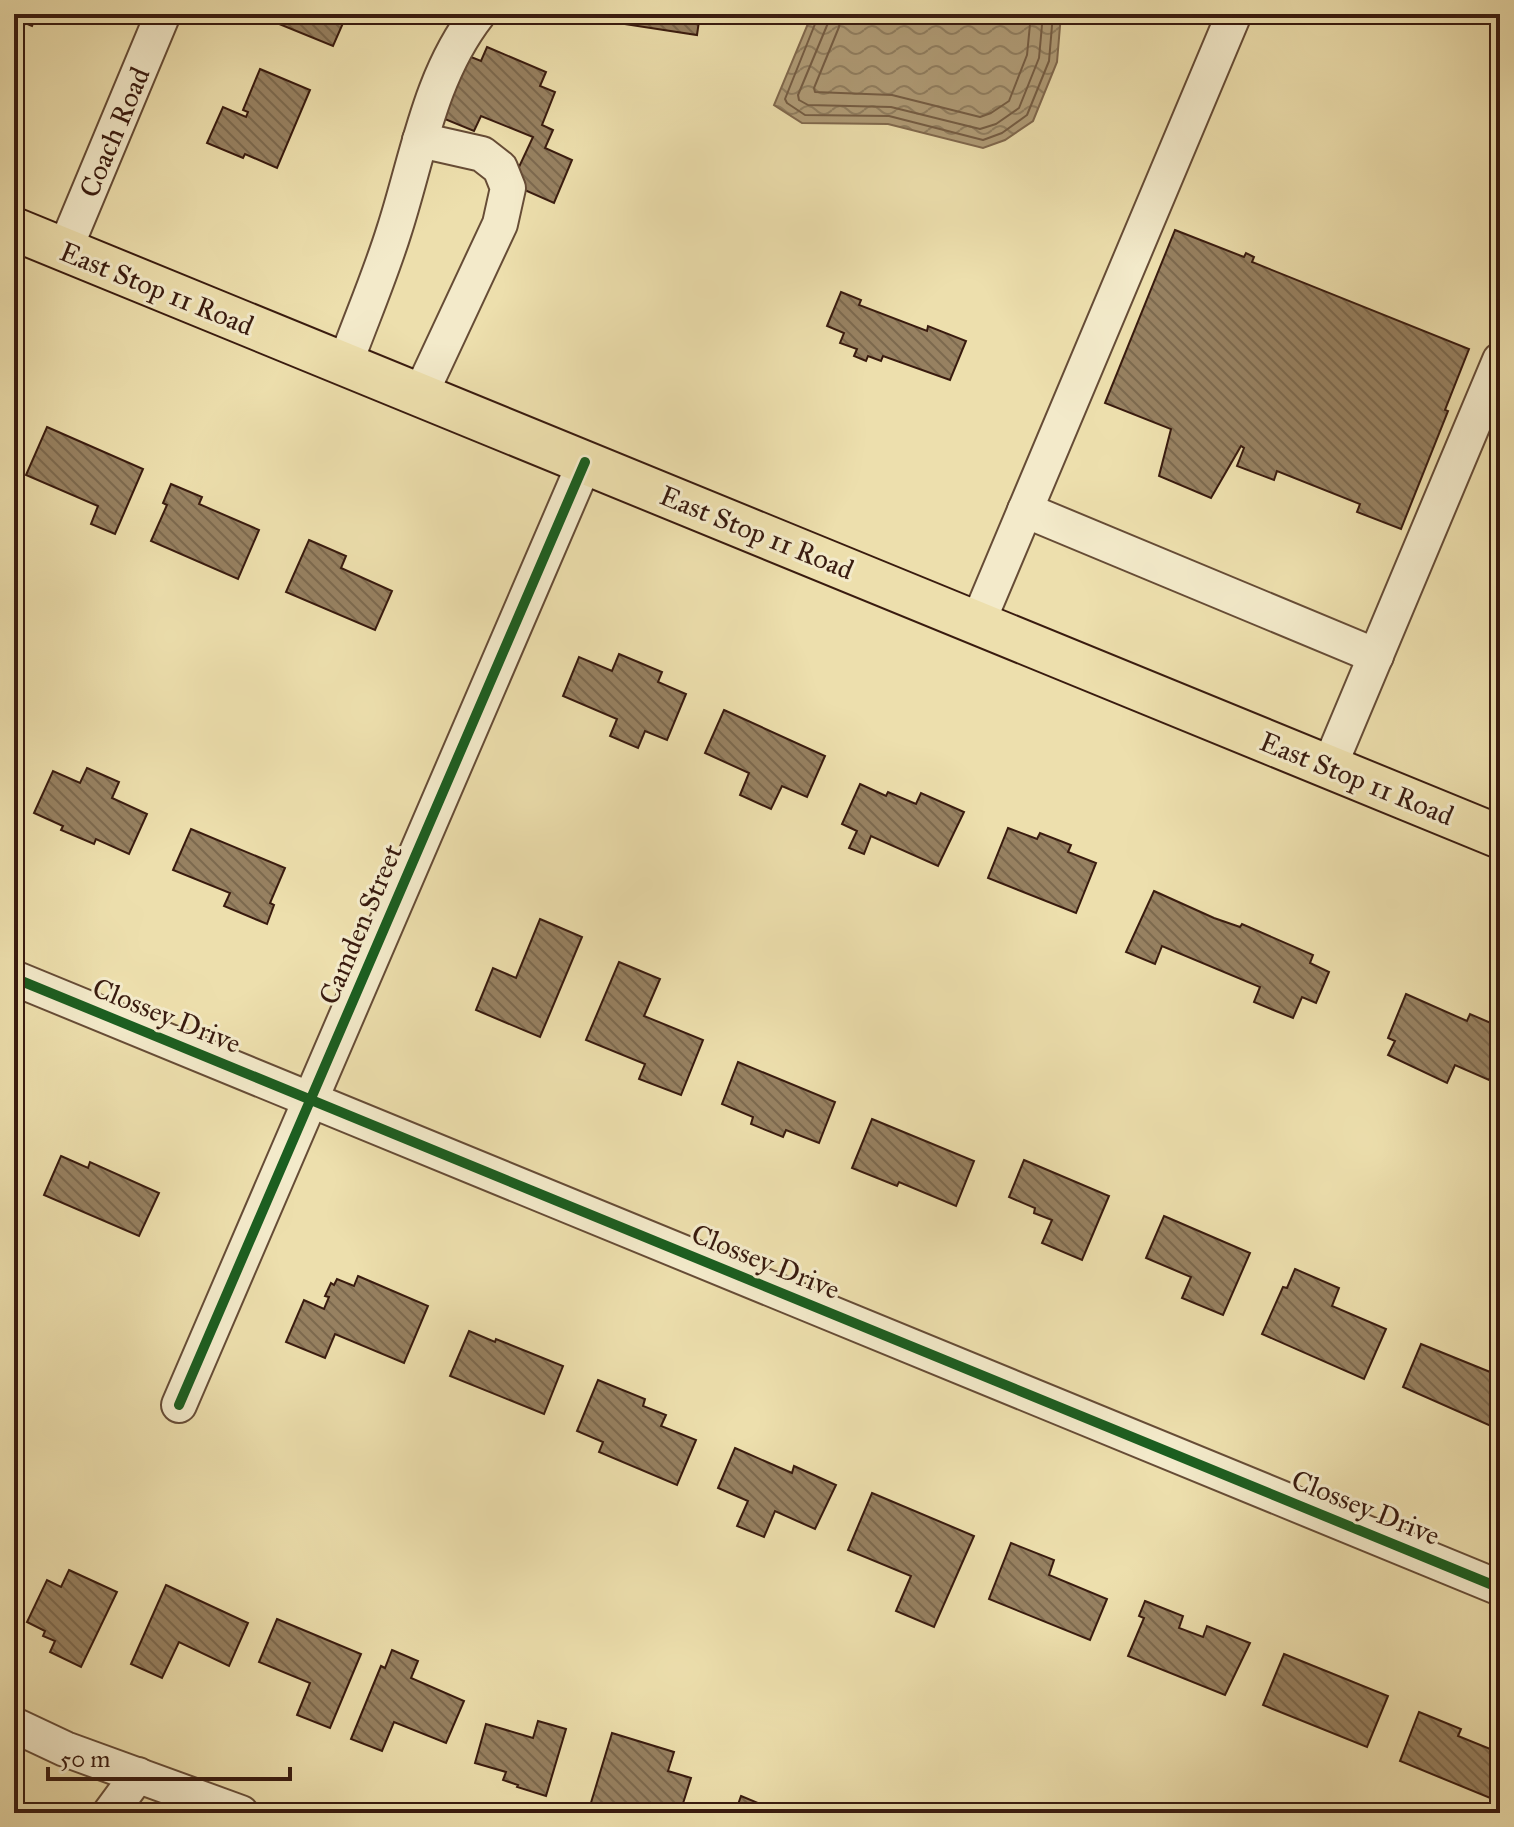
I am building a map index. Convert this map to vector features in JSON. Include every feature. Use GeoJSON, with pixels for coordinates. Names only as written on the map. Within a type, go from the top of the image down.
{"type":"FeatureCollection","features":[{"type":"Feature","properties":{"kind":"main road","name":"East Stop 11 Road"},"geometry":{"type":"LineString","coordinates":[[14,229],[1500,837]]}},
{"type":"Feature","properties":{"kind":"street","name":"Coach Road"},"geometry":{"type":"LineString","coordinates":[[64,251],[163,14]]}},
{"type":"Feature","properties":{"kind":"street"},"geometry":{"type":"LineString","coordinates":[[345,364],[394,232],[429,107],[460,38],[478,14]]}},
{"type":"Feature","properties":{"kind":"street"},"geometry":{"type":"LineString","coordinates":[[978,622],[1234,14]]}},
{"type":"Feature","properties":{"kind":"street"},"geometry":{"type":"LineString","coordinates":[[420,140],[482,154],[500,168],[508,188],[500,224],[420,395]]}},
{"type":"Feature","properties":{"kind":"street"},"geometry":{"type":"LineString","coordinates":[[1329,767],[1500,360]]}},
{"type":"Feature","properties":{"kind":"street","name":"Camden Street"},"geometry":{"type":"LineString","coordinates":[[179,1405],[585,462]]}},
{"type":"Feature","properties":{"kind":"street"},"geometry":{"type":"LineString","coordinates":[[1025,510],[1376,656]]}},
{"type":"Feature","properties":{"kind":"street","name":"Clossey Drive"},"geometry":{"type":"LineString","coordinates":[[14,978],[1500,1588]]}},
{"type":"Feature","properties":{"kind":"street"},"geometry":{"type":"LineString","coordinates":[[14,1725],[65,1749],[241,1813]]}},
{"type":"Feature","properties":{"kind":"street"},"geometry":{"type":"LineString","coordinates":[[110,1813],[138,1775]]}},
{"type":"Feature","properties":{"kind":"water"},"geometry":{"type":"Polygon","coordinates":[[[812,14],[1061,14],[1057,62],[1033,121],[1005,140],[983,148],[888,124],[802,123],[774,105],[812,14]]]}},
{"type":"Feature","properties":{"kind":"building"},"geometry":{"type":"Polygon","coordinates":[[[14,14],[37,14],[32,26],[25,23],[14,50],[14,14]]]}},
{"type":"Feature","properties":{"kind":"building"},"geometry":{"type":"Polygon","coordinates":[[[264,14],[347,14],[333,46],[262,17],[264,14]]]}},
{"type":"Feature","properties":{"kind":"building"},"geometry":{"type":"Polygon","coordinates":[[[599,14],[700,14],[697,35],[598,20],[599,14]]]}},
{"type":"Feature","properties":{"kind":"building"},"geometry":{"type":"Polygon","coordinates":[[[487,47],[546,72],[540,86],[555,92],[542,125],[553,130],[545,148],[572,160],[554,203],[511,184],[533,137],[481,116],[474,131],[435,115],[461,53],[481,61],[487,47]]]}},
{"type":"Feature","properties":{"kind":"building"},"geometry":{"type":"Polygon","coordinates":[[[260,69],[310,90],[277,168],[245,154],[243,158],[207,143],[223,107],[246,117],[248,112],[243,110],[260,69]]]}},
{"type":"Feature","properties":{"kind":"building"},"geometry":{"type":"Polygon","coordinates":[[[1175,230],[1244,257],[1246,253],[1254,257],[1252,262],[1469,349],[1401,529],[1357,512],[1360,504],[1277,471],[1274,480],[1237,466],[1244,448],[1241,446],[1211,498],[1159,476],[1171,429],[1105,403],[1175,230]]]}},
{"type":"Feature","properties":{"kind":"building"},"geometry":{"type":"Polygon","coordinates":[[[841,292],[861,300],[859,305],[927,331],[928,326],[966,341],[950,380],[883,356],[881,361],[868,356],[866,361],[854,356],[857,349],[840,343],[844,333],[827,326],[841,292]]]}},
{"type":"Feature","properties":{"kind":"building"},"geometry":{"type":"Polygon","coordinates":[[[47,427],[143,469],[115,534],[91,524],[98,506],[26,475],[47,427]]]}},
{"type":"Feature","properties":{"kind":"building"},"geometry":{"type":"Polygon","coordinates":[[[171,484],[202,497],[199,504],[259,530],[238,579],[151,541],[167,505],[163,503],[171,484]]]}},
{"type":"Feature","properties":{"kind":"building"},"geometry":{"type":"Polygon","coordinates":[[[309,540],[346,556],[341,568],[392,591],[375,630],[286,592],[309,540]]]}},
{"type":"Feature","properties":{"kind":"building"},"geometry":{"type":"Polygon","coordinates":[[[619,654],[662,672],[658,682],[686,694],[667,740],[645,731],[638,748],[610,736],[617,719],[563,696],[579,657],[612,671],[619,654]]]}},
{"type":"Feature","properties":{"kind":"building"},"geometry":{"type":"Polygon","coordinates":[[[724,710],[825,756],[807,797],[782,786],[771,809],[740,795],[749,773],[705,753],[724,710]]]}},
{"type":"Feature","properties":{"kind":"building"},"geometry":{"type":"Polygon","coordinates":[[[87,768],[119,782],[112,798],[147,814],[129,854],[96,839],[94,844],[61,830],[63,826],[34,813],[53,771],[80,783],[87,768]]]}},
{"type":"Feature","properties":{"kind":"building"},"geometry":{"type":"Polygon","coordinates":[[[860,784],[886,796],[888,792],[916,804],[921,793],[964,812],[938,866],[871,836],[864,854],[849,848],[857,831],[842,824],[860,784]]]}},
{"type":"Feature","properties":{"kind":"building"},"geometry":{"type":"Polygon","coordinates":[[[1008,828],[1037,839],[1040,833],[1071,845],[1068,852],[1096,863],[1076,913],[988,878],[1008,828]]]}},
{"type":"Feature","properties":{"kind":"building"},"geometry":{"type":"Polygon","coordinates":[[[191,829],[285,868],[270,903],[274,905],[267,924],[224,906],[230,893],[173,870],[191,829]]]}},
{"type":"Feature","properties":{"kind":"building"},"geometry":{"type":"Polygon","coordinates":[[[1154,891],[1214,918],[1240,927],[1242,924],[1313,955],[1310,963],[1329,972],[1316,1003],[1302,997],[1293,1018],[1254,1002],[1260,987],[1162,946],[1155,964],[1126,952],[1154,891]]]}},
{"type":"Feature","properties":{"kind":"building"},"geometry":{"type":"Polygon","coordinates":[[[540,919],[582,937],[540,1037],[476,1010],[493,968],[516,978],[540,919]]]}},
{"type":"Feature","properties":{"kind":"building"},"geometry":{"type":"Polygon","coordinates":[[[619,962],[660,979],[644,1016],[703,1040],[681,1095],[639,1079],[645,1064],[586,1040],[619,962]]]}},
{"type":"Feature","properties":{"kind":"building"},"geometry":{"type":"Polygon","coordinates":[[[1406,994],[1467,1021],[1470,1014],[1500,1027],[1500,1056],[1489,1080],[1455,1065],[1447,1083],[1388,1055],[1395,1041],[1388,1038],[1406,994]]]}},
{"type":"Feature","properties":{"kind":"building"},"geometry":{"type":"Polygon","coordinates":[[[738,1062],[835,1102],[819,1143],[786,1130],[783,1137],[751,1124],[753,1117],[722,1104],[738,1062]]]}},
{"type":"Feature","properties":{"kind":"building"},"geometry":{"type":"Polygon","coordinates":[[[872,1119],[974,1161],[956,1206],[899,1182],[897,1186],[852,1168],[872,1119]]]}},
{"type":"Feature","properties":{"kind":"building"},"geometry":{"type":"Polygon","coordinates":[[[61,1156],[88,1168],[90,1162],[159,1193],[139,1236],[44,1195],[61,1156]]]}},
{"type":"Feature","properties":{"kind":"building"},"geometry":{"type":"Polygon","coordinates":[[[1024,1160],[1109,1196],[1082,1260],[1042,1243],[1052,1220],[1034,1213],[1035,1208],[1009,1197],[1024,1160]]]}},
{"type":"Feature","properties":{"kind":"building"},"geometry":{"type":"Polygon","coordinates":[[[1164,1216],[1250,1253],[1223,1315],[1182,1298],[1191,1277],[1146,1258],[1164,1216]]]}},
{"type":"Feature","properties":{"kind":"building"},"geometry":{"type":"Polygon","coordinates":[[[1295,1269],[1339,1288],[1332,1306],[1386,1329],[1364,1379],[1262,1334],[1283,1287],[1287,1288],[1295,1269]]]}},
{"type":"Feature","properties":{"kind":"building"},"geometry":{"type":"Polygon","coordinates":[[[358,1276],[428,1306],[404,1363],[335,1334],[325,1358],[286,1342],[304,1300],[324,1309],[329,1297],[325,1296],[331,1283],[334,1285],[337,1279],[354,1286],[358,1276]]]}},
{"type":"Feature","properties":{"kind":"building"},"geometry":{"type":"Polygon","coordinates":[[[469,1331],[563,1366],[544,1414],[450,1376],[469,1331]]]}},
{"type":"Feature","properties":{"kind":"building"},"geometry":{"type":"Polygon","coordinates":[[[1421,1344],[1500,1376],[1500,1430],[1403,1387],[1421,1344]]]}},
{"type":"Feature","properties":{"kind":"building"},"geometry":{"type":"Polygon","coordinates":[[[598,1380],[645,1399],[643,1406],[666,1415],[661,1426],[696,1440],[677,1485],[599,1452],[603,1442],[577,1431],[598,1380]]]}},
{"type":"Feature","properties":{"kind":"building"},"geometry":{"type":"Polygon","coordinates":[[[735,1448],[792,1473],[794,1466],[836,1485],[815,1529],[775,1511],[764,1537],[737,1526],[748,1501],[718,1488],[735,1448]]]}},
{"type":"Feature","properties":{"kind":"building"},"geometry":{"type":"Polygon","coordinates":[[[872,1493],[974,1536],[934,1627],[896,1611],[911,1576],[848,1550],[872,1493]]]}},
{"type":"Feature","properties":{"kind":"building"},"geometry":{"type":"Polygon","coordinates":[[[1011,1543],[1054,1560],[1049,1575],[1107,1599],[1090,1640],[989,1599],[1011,1543]]]}},
{"type":"Feature","properties":{"kind":"building"},"geometry":{"type":"Polygon","coordinates":[[[69,1570],[117,1592],[81,1667],[50,1652],[55,1641],[43,1636],[45,1631],[27,1622],[47,1580],[61,1587],[69,1570]]]}},
{"type":"Feature","properties":{"kind":"building"},"geometry":{"type":"Polygon","coordinates":[[[166,1585],[248,1623],[229,1666],[179,1642],[162,1678],[131,1664],[166,1585]]]}},
{"type":"Feature","properties":{"kind":"building"},"geometry":{"type":"Polygon","coordinates":[[[1145,1601],[1183,1616],[1179,1628],[1203,1637],[1207,1626],[1250,1643],[1225,1695],[1128,1656],[1144,1618],[1139,1616],[1145,1601]]]}},
{"type":"Feature","properties":{"kind":"building"},"geometry":{"type":"Polygon","coordinates":[[[277,1619],[361,1654],[330,1728],[297,1715],[310,1683],[259,1662],[277,1619]]]}},
{"type":"Feature","properties":{"kind":"building"},"geometry":{"type":"Polygon","coordinates":[[[392,1650],[418,1661],[411,1678],[464,1701],[446,1743],[394,1722],[382,1751],[351,1739],[381,1666],[385,1668],[392,1650]]]}},
{"type":"Feature","properties":{"kind":"building"},"geometry":{"type":"Polygon","coordinates":[[[1284,1654],[1388,1696],[1367,1747],[1263,1705],[1284,1654]]]}},
{"type":"Feature","properties":{"kind":"building"},"geometry":{"type":"Polygon","coordinates":[[[1419,1712],[1461,1729],[1458,1736],[1500,1753],[1500,1802],[1400,1761],[1419,1712]]]}},
{"type":"Feature","properties":{"kind":"building"},"geometry":{"type":"Polygon","coordinates":[[[538,1721],[566,1729],[546,1796],[503,1780],[506,1772],[475,1763],[486,1724],[533,1738],[538,1721]]]}},
{"type":"Feature","properties":{"kind":"building"},"geometry":{"type":"Polygon","coordinates":[[[612,1733],[674,1752],[668,1771],[691,1778],[680,1813],[658,1813],[640,1807],[639,1813],[611,1813],[590,1806],[612,1733]]]}},
{"type":"Feature","properties":{"kind":"building"},"geometry":{"type":"Polygon","coordinates":[[[741,1796],[782,1813],[735,1813],[741,1796]]]}},
{"type":"Feature","properties":{"kind":"cycle path"},"geometry":{"type":"LineString","coordinates":[[179,1405],[585,462]]}},
{"type":"Feature","properties":{"kind":"cycle path"},"geometry":{"type":"LineString","coordinates":[[14,978],[1500,1588]]}}]}
